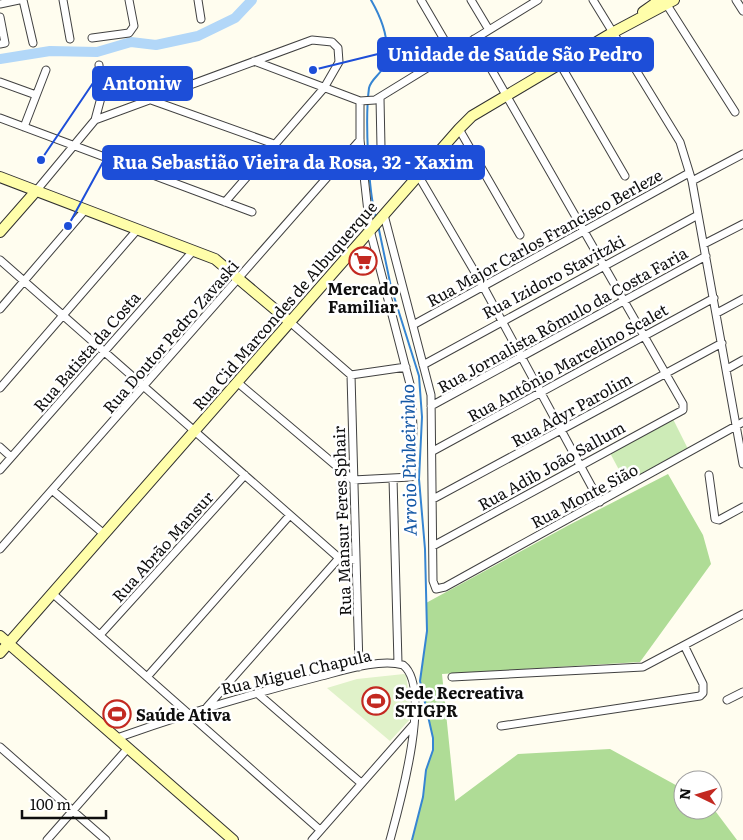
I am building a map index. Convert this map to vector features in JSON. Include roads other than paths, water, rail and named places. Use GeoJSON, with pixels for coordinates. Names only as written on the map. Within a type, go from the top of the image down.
{"type":"FeatureCollection","features":[{"type":"Feature","properties":{"kind":"street"},"geometry":{"type":"LineString","coordinates":[[0,4],[21,0],[33,43]]}},
{"type":"Feature","properties":{"kind":"street"},"geometry":{"type":"LineString","coordinates":[[63,0],[70,39]]}},
{"type":"Feature","properties":{"kind":"street"},"geometry":{"type":"LineString","coordinates":[[92,38],[129,33],[134,26],[130,0]]}},
{"type":"Feature","properties":{"kind":"street"},"geometry":{"type":"LineString","coordinates":[[198,0],[201,19]]}},
{"type":"Feature","properties":{"kind":"street"},"geometry":{"type":"LineString","coordinates":[[421,0],[452,53]]}},
{"type":"Feature","properties":{"kind":"street"},"geometry":{"type":"LineString","coordinates":[[472,0],[489,30]]}},
{"type":"Feature","properties":{"kind":"street"},"geometry":{"type":"LineString","coordinates":[[523,0],[527,7]]}},
{"type":"Feature","properties":{"kind":"street"},"geometry":{"type":"LineString","coordinates":[[254,61],[362,101],[377,99],[538,0]]}},
{"type":"Feature","properties":{"kind":"street"},"geometry":{"type":"LineString","coordinates":[[593,0],[680,142],[692,181],[727,369],[740,424],[743,464]]}},
{"type":"Feature","properties":{"kind":"street"},"geometry":{"type":"LineString","coordinates":[[736,0],[743,11]]}},
{"type":"Feature","properties":{"kind":"street"},"geometry":{"type":"LineString","coordinates":[[667,2],[735,112]]}},
{"type":"Feature","properties":{"kind":"street","name":"Rua Cid Marcondes de Albuquerque"},"geometry":{"type":"LineString","coordinates":[[0,653],[418,175],[472,116],[667,2]]}},
{"type":"Feature","properties":{"kind":"street"},"geometry":{"type":"LineString","coordinates":[[0,17],[5,43],[0,44]]}},
{"type":"Feature","properties":{"kind":"street"},"geometry":{"type":"LineString","coordinates":[[474,39],[508,95],[665,373]]}},
{"type":"Feature","properties":{"kind":"street"},"geometry":{"type":"LineString","coordinates":[[95,120],[312,40],[328,40],[338,48],[340,57],[337,67],[324,88],[225,202]]}},
{"type":"Feature","properties":{"kind":"street"},"geometry":{"type":"LineString","coordinates":[[560,64],[625,176]]}},
{"type":"Feature","properties":{"kind":"street"},"geometry":{"type":"LineString","coordinates":[[0,232],[75,146],[95,120],[102,94],[99,65]]}},
{"type":"Feature","properties":{"kind":"street"},"geometry":{"type":"LineString","coordinates":[[24,127],[46,70]]}},
{"type":"Feature","properties":{"kind":"street"},"geometry":{"type":"LineString","coordinates":[[0,82],[36,95]]}},
{"type":"Feature","properties":{"kind":"street"},"geometry":{"type":"LineString","coordinates":[[377,99],[381,146]]}},
{"type":"Feature","properties":{"kind":"street"},"geometry":{"type":"LineString","coordinates":[[151,100],[274,144]]}},
{"type":"Feature","properties":{"kind":"street"},"geometry":{"type":"LineString","coordinates":[[237,382],[354,480],[411,477],[413,428],[411,388],[371,229],[360,140],[362,101]]}},
{"type":"Feature","properties":{"kind":"street"},"geometry":{"type":"LineString","coordinates":[[0,118],[252,212]]}},
{"type":"Feature","properties":{"kind":"street"},"geometry":{"type":"LineString","coordinates":[[459,129],[520,235]]}},
{"type":"Feature","properties":{"kind":"street","name":"Rua Doutor Pedro Zavaski"},"geometry":{"type":"LineString","coordinates":[[0,549],[360,140]]}},
{"type":"Feature","properties":{"kind":"street"},"geometry":{"type":"LineString","coordinates":[[692,181],[743,154]]}},
{"type":"Feature","properties":{"kind":"street","name":"Rua Major Carlos Francisco Berleze"},"geometry":{"type":"LineString","coordinates":[[413,325],[689,173]]}},
{"type":"Feature","properties":{"kind":"street"},"geometry":{"type":"LineString","coordinates":[[418,175],[483,286],[600,502]]}},
{"type":"Feature","properties":{"kind":"street"},"geometry":{"type":"LineString","coordinates":[[0,177],[215,259],[350,375],[406,367]]}},
{"type":"Feature","properties":{"kind":"street"},"geometry":{"type":"LineString","coordinates":[[0,309],[84,210]]}},
{"type":"Feature","properties":{"kind":"street","name":"Rua Izidoro Stavitzki"},"geometry":{"type":"LineString","coordinates":[[424,365],[501,321],[698,215]]}},
{"type":"Feature","properties":{"kind":"street"},"geometry":{"type":"LineString","coordinates":[[383,216],[424,365],[431,406],[433,546]]}},
{"type":"Feature","properties":{"kind":"street"},"geometry":{"type":"LineString","coordinates":[[704,244],[743,224]]}},
{"type":"Feature","properties":{"kind":"street"},"geometry":{"type":"LineString","coordinates":[[0,388],[137,230]]}},
{"type":"Feature","properties":{"kind":"street","name":"Rua Batista da Costa"},"geometry":{"type":"LineString","coordinates":[[0,470],[193,251]]}},
{"type":"Feature","properties":{"kind":"street","name":"Rua Jornalista Rômulo da Costa Faria"},"geometry":{"type":"LineString","coordinates":[[431,406],[706,256]]}},
{"type":"Feature","properties":{"kind":"street"},"geometry":{"type":"LineString","coordinates":[[0,260],[339,558],[356,560]]}},
{"type":"Feature","properties":{"kind":"street","name":"Rua Antônio Marcelino Scalet"},"geometry":{"type":"LineString","coordinates":[[433,451],[714,298]]}},
{"type":"Feature","properties":{"kind":"street"},"geometry":{"type":"LineString","coordinates":[[717,313],[743,299]]}},
{"type":"Feature","properties":{"kind":"street","name":"Rua Adyr Parolim"},"geometry":{"type":"LineString","coordinates":[[433,498],[722,343]]}},
{"type":"Feature","properties":{"kind":"street"},"geometry":{"type":"LineString","coordinates":[[727,369],[743,360]]}},
{"type":"Feature","properties":{"kind":"street","name":"Rua Adib João Sallum"},"geometry":{"type":"LineString","coordinates":[[433,546],[580,464],[683,410],[683,404],[665,373]]}},
{"type":"Feature","properties":{"kind":"street","name":"Rua Mansur Feres Sphair"},"geometry":{"type":"LineString","coordinates":[[350,375],[359,667]]}},
{"type":"Feature","properties":{"kind":"street","name":"Rua Monte Sião"},"geometry":{"type":"LineString","coordinates":[[433,546],[433,581],[436,589],[445,587],[740,424]]}},
{"type":"Feature","properties":{"kind":"street"},"geometry":{"type":"LineString","coordinates":[[0,447],[12,457]]}},
{"type":"Feature","properties":{"kind":"street","name":"Rua Abrão Mansur"},"geometry":{"type":"LineString","coordinates":[[100,636],[245,475]]}},
{"type":"Feature","properties":{"kind":"street"},"geometry":{"type":"LineString","coordinates":[[709,475],[715,519],[719,520],[743,506]]}},
{"type":"Feature","properties":{"kind":"street"},"geometry":{"type":"LineString","coordinates":[[390,840],[407,781],[414,723],[413,683],[409,669],[398,663],[393,478]]}},
{"type":"Feature","properties":{"kind":"street"},"geometry":{"type":"LineString","coordinates":[[52,490],[104,534]]}},
{"type":"Feature","properties":{"kind":"street"},"geometry":{"type":"LineString","coordinates":[[147,677],[290,515]]}},
{"type":"Feature","properties":{"kind":"street"},"geometry":{"type":"LineString","coordinates":[[206,707],[339,558]]}},
{"type":"Feature","properties":{"kind":"street"},"geometry":{"type":"LineString","coordinates":[[52,593],[320,830]]}},
{"type":"Feature","properties":{"kind":"street"},"geometry":{"type":"LineString","coordinates":[[452,678],[643,667],[685,647],[743,614]]}},
{"type":"Feature","properties":{"kind":"street"},"geometry":{"type":"LineString","coordinates":[[0,636],[233,840]]}},
{"type":"Feature","properties":{"kind":"street"},"geometry":{"type":"LineString","coordinates":[[501,726],[694,698],[704,693],[704,684],[685,647]]}},
{"type":"Feature","properties":{"kind":"street","name":"Rua Miguel Chapula"},"geometry":{"type":"LineString","coordinates":[[117,738],[187,713],[257,693],[359,667],[398,663]]}},
{"type":"Feature","properties":{"kind":"street"},"geometry":{"type":"LineString","coordinates":[[727,700],[743,692]]}},
{"type":"Feature","properties":{"kind":"street"},"geometry":{"type":"LineString","coordinates":[[257,693],[361,784]]}},
{"type":"Feature","properties":{"kind":"street"},"geometry":{"type":"LineString","coordinates":[[312,840],[414,723]]}},
{"type":"Feature","properties":{"kind":"street"},"geometry":{"type":"LineString","coordinates":[[0,747],[106,840]]}},
{"type":"Feature","properties":{"kind":"street"},"geometry":{"type":"LineString","coordinates":[[46,840],[128,748]]}},
{"type":"Feature","properties":{"kind":"waterway"},"geometry":{"type":"LineString","coordinates":[[0,59],[50,51],[97,52],[131,42],[156,45],[198,36],[235,18],[252,0]]}},
{"type":"Feature","properties":{"kind":"waterway","name":"Arroio Pinheirinho"},"geometry":{"type":"LineString","coordinates":[[371,0],[385,31],[387,49],[384,66],[370,85],[368,101],[369,172],[376,218]]}},
{"type":"Feature","properties":{"kind":"waterway","name":"Arroio Pinheirinho"},"geometry":{"type":"LineString","coordinates":[[378,225],[391,287],[419,376],[422,417],[419,479],[425,549],[427,631],[420,681],[433,738],[433,750],[426,770],[423,797],[412,840]]}},
{"type":"Feature","properties":{"kind":"place","name":"Unidade de Saúde São Pedro"},"geometry":{"type":"Point","coordinates":[313,70]}},
{"type":"Feature","properties":{"kind":"place","name":"Antoniw"},"geometry":{"type":"Point","coordinates":[41,160]}},
{"type":"Feature","properties":{"kind":"place","name":"Rua Sebastião Vieira da Rosa, 32 - Xaxim"},"geometry":{"type":"Point","coordinates":[68,226]}},
{"type":"Feature","properties":{"kind":"place","name":"Mercado Familiar"},"geometry":{"type":"Point","coordinates":[363,261]}},
{"type":"Feature","properties":{"kind":"place","name":"Sede Recreativa STIGPR"},"geometry":{"type":"Point","coordinates":[376,701]}},
{"type":"Feature","properties":{"kind":"place","name":"Saúde Ativa"},"geometry":{"type":"Point","coordinates":[117,714]}}]}
